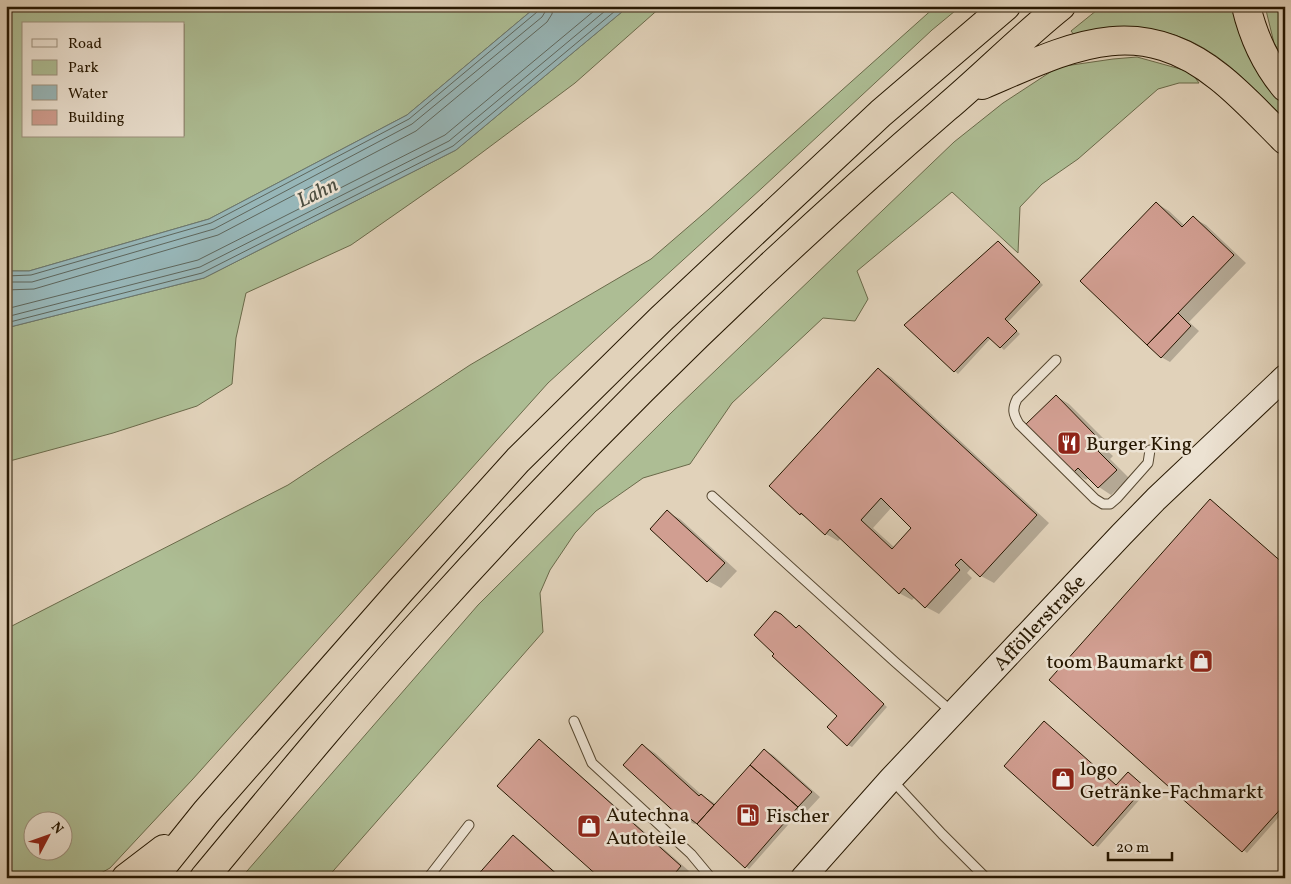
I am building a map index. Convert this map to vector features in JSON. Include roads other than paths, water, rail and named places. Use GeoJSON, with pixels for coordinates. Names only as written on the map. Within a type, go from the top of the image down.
{"type":"FeatureCollection","features":[{"type":"Feature","properties":{"kind":"highway"},"geometry":{"type":"LineString","coordinates":[[153,878],[206,812],[400,590],[518,460],[661,319],[874,120],[1006,6]]}},
{"type":"Feature","properties":{"kind":"highway"},"geometry":{"type":"LineString","coordinates":[[204,878],[303,759],[427,616],[622,410],[739,295],[850,191],[963,94],[1061,6]]}},
{"type":"Feature","properties":{"kind":"highway"},"geometry":{"type":"LineString","coordinates":[[1246,6],[1265,58],[1285,88]]}},
{"type":"Feature","properties":{"kind":"highway"},"geometry":{"type":"LineString","coordinates":[[963,94],[1053,55],[1085,45],[1126,39],[1143,40],[1169,48],[1194,59],[1220,77],[1285,140]]}},
{"type":"Feature","properties":{"kind":"highway"},"geometry":{"type":"LineString","coordinates":[[126,878],[148,862],[206,812]]}},
{"type":"Feature","properties":{"kind":"main road","name":"Afföllerstraße"},"geometry":{"type":"LineString","coordinates":[[803,878],[891,779],[1156,499],[1285,377]]}},
{"type":"Feature","properties":{"kind":"lane"},"geometry":{"type":"LineString","coordinates":[[1056,360],[1017,399],[1013,407],[1013,415],[1019,424],[1095,500],[1103,504],[1110,504],[1148,463],[1150,450]]}},
{"type":"Feature","properties":{"kind":"lane"},"geometry":{"type":"LineString","coordinates":[[712,496],[953,713]]}},
{"type":"Feature","properties":{"kind":"lane"},"geometry":{"type":"LineString","coordinates":[[574,721],[592,763],[690,854],[711,878]]}},
{"type":"Feature","properties":{"kind":"lane"},"geometry":{"type":"LineString","coordinates":[[891,779],[986,878]]}},
{"type":"Feature","properties":{"kind":"lane"},"geometry":{"type":"LineString","coordinates":[[428,878],[469,825]]}},
{"type":"Feature","properties":{"kind":"water","name":"Lahn"},"geometry":{"type":"Polygon","coordinates":[[[537,6],[629,6],[456,150],[204,278],[6,328],[6,271],[29,271],[209,219],[407,115],[537,6]]]}},
{"type":"Feature","properties":{"kind":"place","name":"Burger King"},"geometry":{"type":"Point","coordinates":[1069,443]}},
{"type":"Feature","properties":{"kind":"place","name":"toom Baumarkt"},"geometry":{"type":"Point","coordinates":[1201,661]}},
{"type":"Feature","properties":{"kind":"place","name":"logo Getränke-Fachmarkt"},"geometry":{"type":"Point","coordinates":[1063,779]}},
{"type":"Feature","properties":{"kind":"place","name":"Fischer"},"geometry":{"type":"Point","coordinates":[748,815]}},
{"type":"Feature","properties":{"kind":"place","name":"Autechna Autoteile"},"geometry":{"type":"Point","coordinates":[589,826]}}]}
